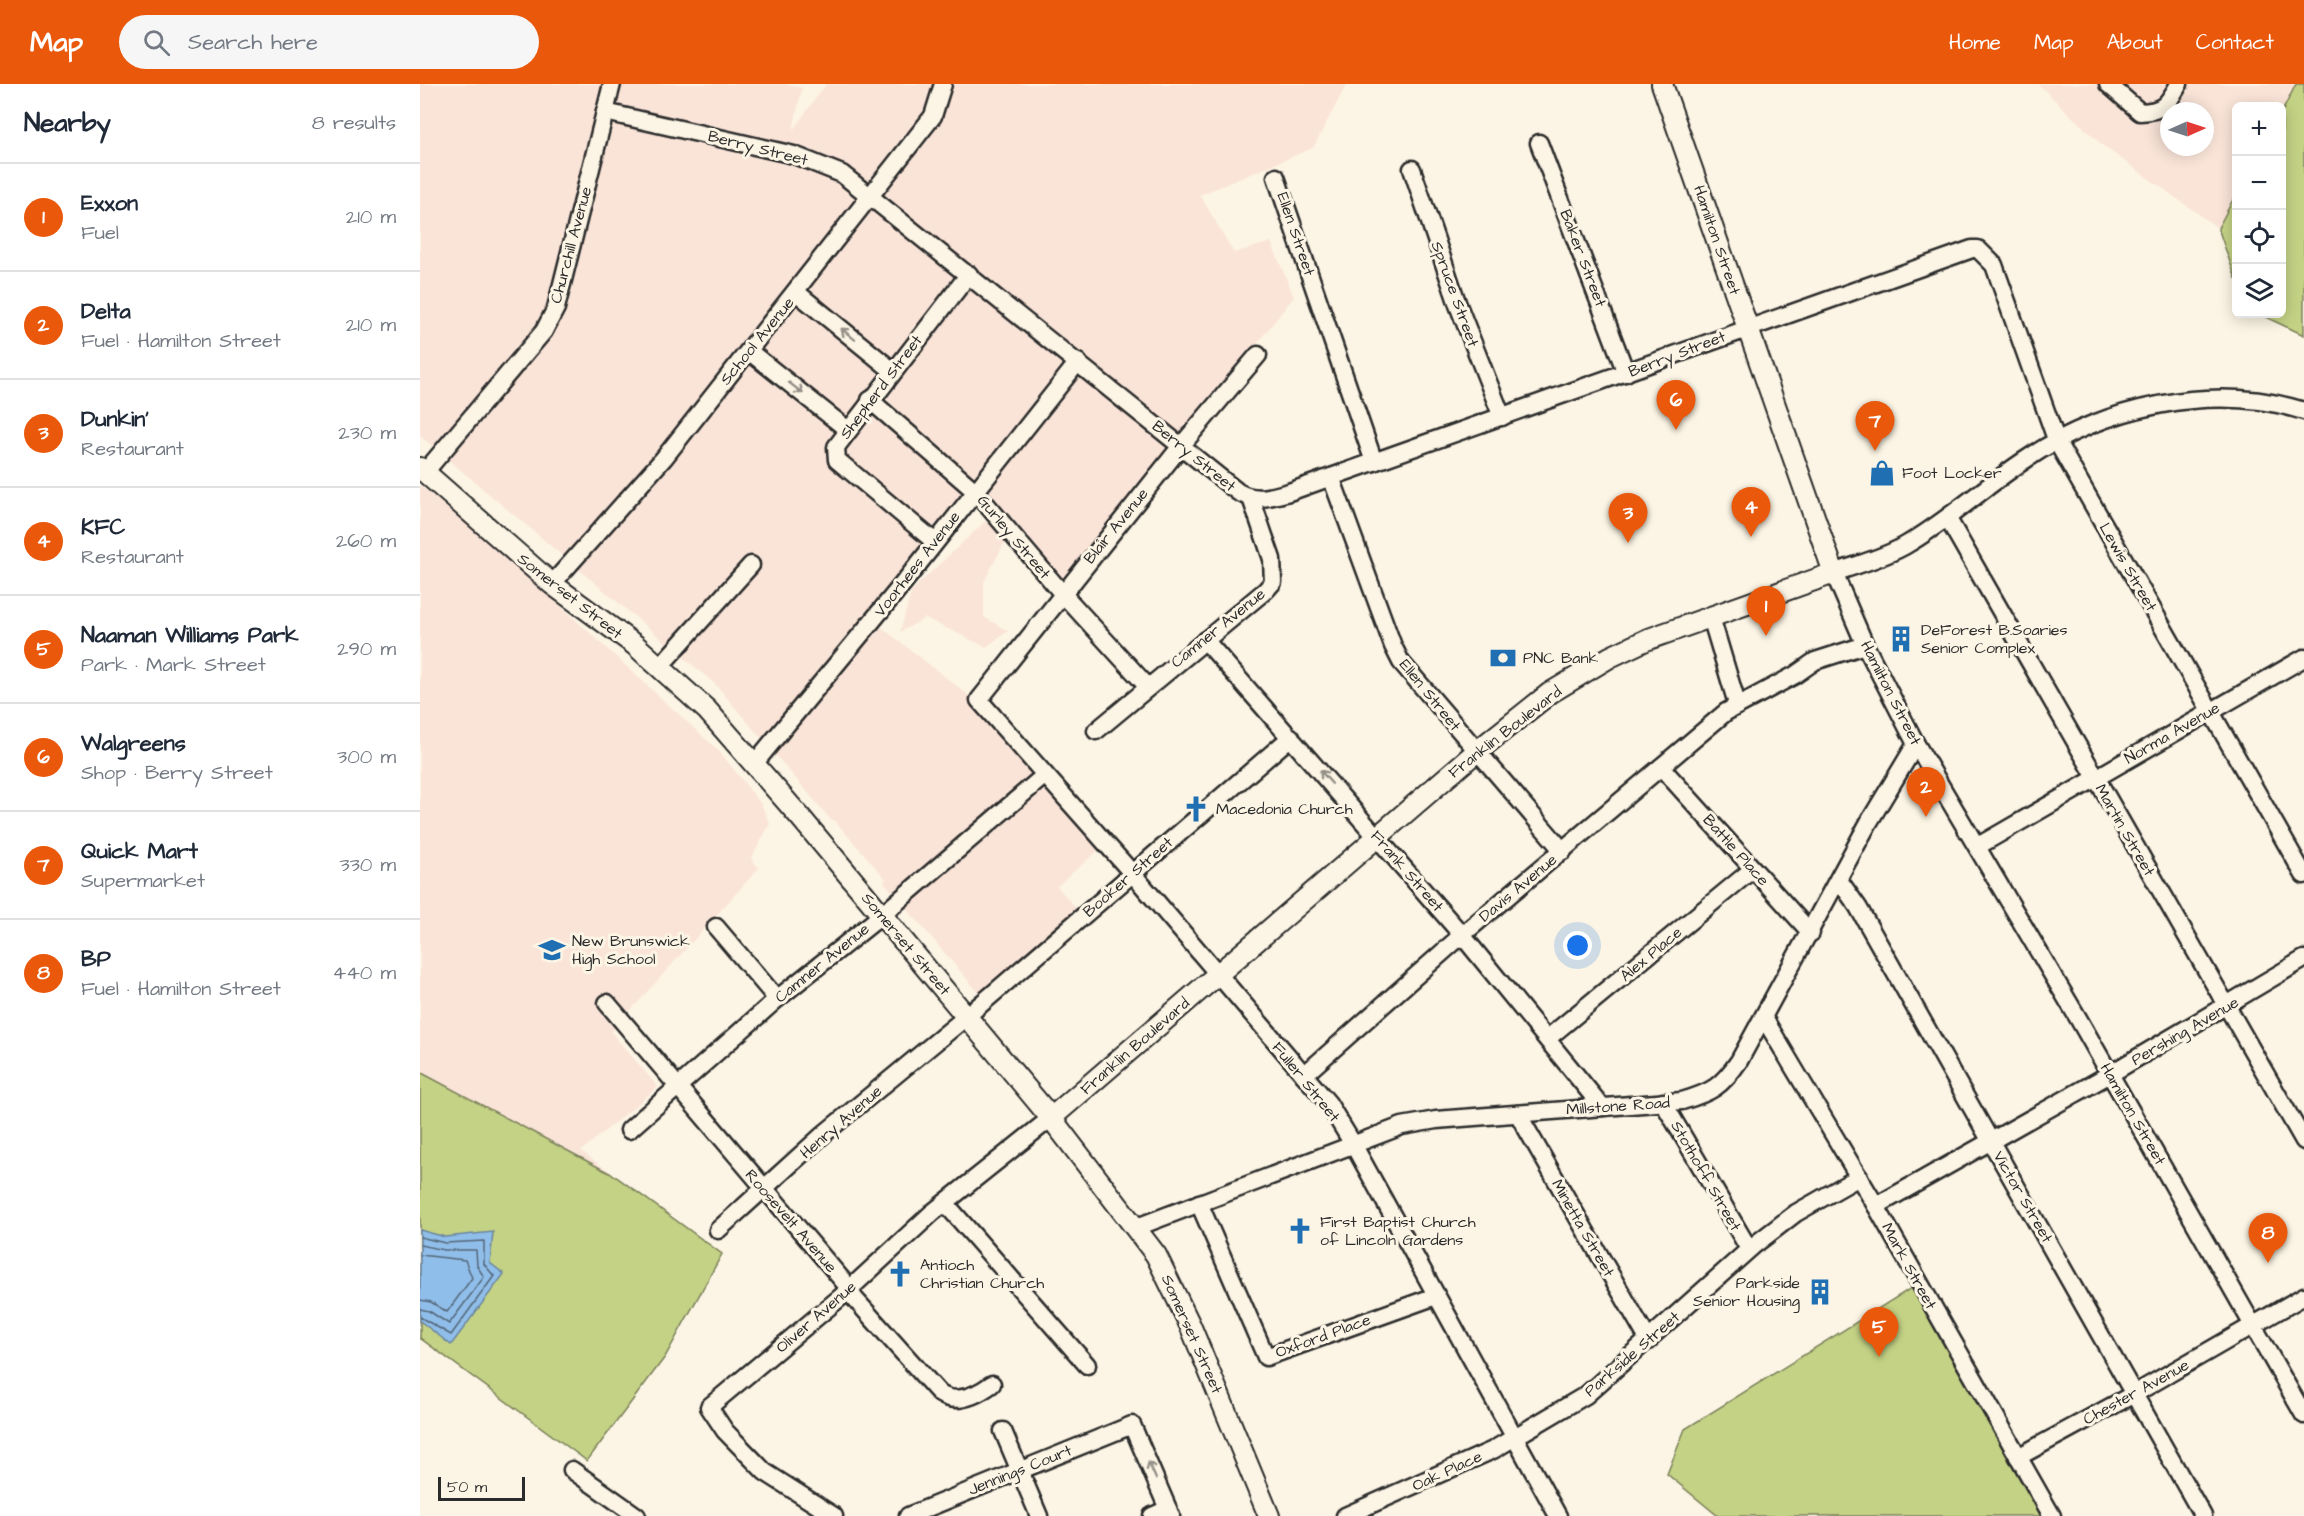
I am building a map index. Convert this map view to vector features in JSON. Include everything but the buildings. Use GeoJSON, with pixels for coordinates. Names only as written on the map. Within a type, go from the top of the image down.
{"type":"FeatureCollection","features":[{"type":"Feature","properties":{"kind":"main road","name":"Hamilton Street"},"geometry":{"type":"LineString","coordinates":[[1662,84],[1834,573]]}},
{"type":"Feature","properties":{"kind":"main road","name":"Somerset Street"},"geometry":{"type":"LineString","coordinates":[[423,470],[552,584],[657,664],[707,710],[1051,1118],[1137,1227],[1156,1255],[1190,1325],[1269,1516]]}},
{"type":"Feature","properties":{"kind":"main road","name":"Franklin Boulevard"},"geometry":{"type":"LineString","coordinates":[[1051,1118],[1476,752],[1550,693],[1610,657],[1646,640],[1834,573]]}},
{"type":"Feature","properties":{"kind":"street","name":"Churchill Avenue"},"geometry":{"type":"LineString","coordinates":[[423,470],[537,339],[556,308],[612,84]]}},
{"type":"Feature","properties":{"kind":"street","name":"School Avenue"},"geometry":{"type":"LineString","coordinates":[[552,584],[664,458],[750,352],[933,116],[943,84]]}},
{"type":"Feature","properties":{"kind":"street"},"geometry":{"type":"LineString","coordinates":[[2108,84],[2139,112],[2162,108],[2170,101],[2179,84]]}},
{"type":"Feature","properties":{"kind":"street","name":"Berry Street"},"geometry":{"type":"LineString","coordinates":[[605,112],[794,155],[826,166],[871,196],[1238,492],[1251,498],[1265,499],[1331,477],[1626,373],[1748,327],[1972,249],[1978,249]]}},
{"type":"Feature","properties":{"kind":"street","name":"Baker Street"},"geometry":{"type":"LineString","coordinates":[[1539,143],[1626,373]]}},
{"type":"Feature","properties":{"kind":"street","name":"Spruce Street"},"geometry":{"type":"LineString","coordinates":[[1412,169],[1458,305],[1502,417]]}},
{"type":"Feature","properties":{"kind":"street","name":"Ellen Street"},"geometry":{"type":"LineString","coordinates":[[1276,177],[1374,462]]}},
{"type":"Feature","properties":{"kind":"street","name":"Lewis Street"},"geometry":{"type":"LineString","coordinates":[[1978,249],[1994,265],[2057,442],[2304,875]]}},
{"type":"Feature","properties":{"kind":"street","name":"Shepherd Street"},"geometry":{"type":"LineString","coordinates":[[935,542],[837,460],[836,447],[969,274]]}},
{"type":"Feature","properties":{"kind":"street"},"geometry":{"type":"LineString","coordinates":[[796,292],[893,371]]}},
{"type":"Feature","properties":{"kind":"street"},"geometry":{"type":"LineString","coordinates":[[750,352],[848,430]]}},
{"type":"Feature","properties":{"kind":"street","name":"Blair Avenue"},"geometry":{"type":"LineString","coordinates":[[979,700],[1062,593],[1258,355]]}},
{"type":"Feature","properties":{"kind":"street","name":"Voorhees Avenue"},"geometry":{"type":"LineString","coordinates":[[754,764],[1078,362]]}},
{"type":"Feature","properties":{"kind":"street","name":"Gurley Street"},"geometry":{"type":"LineString","coordinates":[[870,400],[975,490],[1062,593],[1147,686]]}},
{"type":"Feature","properties":{"kind":"street","name":"Franklin Boulevard"},"geometry":{"type":"LineString","coordinates":[[1834,573],[1904,546],[1948,519],[2026,459],[2092,424],[2143,408],[2194,400],[2264,403],[2304,411]]}},
{"type":"Feature","properties":{"kind":"street","name":"Ellen Street"},"geometry":{"type":"LineString","coordinates":[[1331,477],[1393,646],[1415,681],[1563,851]]}},
{"type":"Feature","properties":{"kind":"street","name":"Camner Avenue"},"geometry":{"type":"LineString","coordinates":[[1096,731],[1273,582],[1272,559],[1251,498]]}},
{"type":"Feature","properties":{"kind":"street","name":"Martin Street"},"geometry":{"type":"LineString","coordinates":[[1948,519],[2304,1141]]}},
{"type":"Feature","properties":{"kind":"street"},"geometry":{"type":"LineString","coordinates":[[657,664],[663,663],[751,565]]}},
{"type":"Feature","properties":{"kind":"street","name":"Hamilton Street"},"geometry":{"type":"LineString","coordinates":[[1834,573],[1865,645],[1916,744],[1978,846],[2304,1414]]}},
{"type":"Feature","properties":{"kind":"street"},"geometry":{"type":"LineString","coordinates":[[1711,617],[1737,704]]}},
{"type":"Feature","properties":{"kind":"street","name":"Frank Street"},"geometry":{"type":"LineString","coordinates":[[1205,640],[1462,935],[1602,1107]]}},
{"type":"Feature","properties":{"kind":"street","name":"Davis Avenue"},"geometry":{"type":"LineString","coordinates":[[1304,1076],[1462,935],[1737,704],[1795,675],[1815,661],[1865,645]]}},
{"type":"Feature","properties":{"kind":"street","name":"Norma Avenue"},"geometry":{"type":"LineString","coordinates":[[1978,846],[2304,658]]}},
{"type":"Feature","properties":{"kind":"street","name":"Fuller Street"},"geometry":{"type":"LineString","coordinates":[[979,700],[1132,873],[1328,1103],[1353,1144],[1558,1516]]}},
{"type":"Feature","properties":{"kind":"street","name":"Booker Street"},"geometry":{"type":"LineString","coordinates":[[966,1017],[1291,737]]}},
{"type":"Feature","properties":{"kind":"street","name":"Millstone Road"},"geometry":{"type":"LineString","coordinates":[[1137,1227],[1402,1126],[1436,1120],[1682,1101],[1711,1092],[1726,1080],[1739,1061],[1811,933],[1869,822],[1916,744]]}},
{"type":"Feature","properties":{"kind":"street","name":"Battle Place"},"geometry":{"type":"LineString","coordinates":[[1661,767],[1811,933]]}},
{"type":"Feature","properties":{"kind":"street","name":"Camner Avenue"},"geometry":{"type":"LineString","coordinates":[[629,1130],[777,999],[882,915],[1045,775]]}},
{"type":"Feature","properties":{"kind":"street","name":"Alex Place"},"geometry":{"type":"LineString","coordinates":[[1548,1038],[1753,869]]}},
{"type":"Feature","properties":{"kind":"street","name":"Victor Street"},"geometry":{"type":"LineString","coordinates":[[1839,880],[1858,908],[2203,1516]]}},
{"type":"Feature","properties":{"kind":"street"},"geometry":{"type":"LineString","coordinates":[[716,927],[777,999]]}},
{"type":"Feature","properties":{"kind":"street","name":"Pershing Avenue"},"geometry":{"type":"LineString","coordinates":[[1876,1206],[2228,1006],[2304,959]]}},
{"type":"Feature","properties":{"kind":"street","name":"Roosevelt Avenue"},"geometry":{"type":"LineString","coordinates":[[607,1003],[850,1288],[854,1298],[940,1394],[953,1399],[969,1397],[992,1384]]}},
{"type":"Feature","properties":{"kind":"street","name":"Henry Avenue"},"geometry":{"type":"LineString","coordinates":[[718,1230],[765,1190],[825,1133],[966,1017]]}},
{"type":"Feature","properties":{"kind":"street","name":"Mark Street"},"geometry":{"type":"LineString","coordinates":[[1764,1018],[1859,1176],[2052,1516]]}},
{"type":"Feature","properties":{"kind":"street","name":"Stothoff Street"},"geometry":{"type":"LineString","coordinates":[[1663,1102],[1749,1250]]}},
{"type":"Feature","properties":{"kind":"street","name":"Minetta Street"},"geometry":{"type":"LineString","coordinates":[[1518,1114],[1648,1341]]}},
{"type":"Feature","properties":{"kind":"street","name":"Oliver Avenue"},"geometry":{"type":"LineString","coordinates":[[834,1516],[765,1472],[725,1431],[709,1407],[850,1288],[945,1203],[1051,1118]]}},
{"type":"Feature","properties":{"kind":"street","name":"Parkside Street"},"geometry":{"type":"LineString","coordinates":[[1514,1438],[1586,1395],[1749,1250],[1796,1214],[1859,1176]]}},
{"type":"Feature","properties":{"kind":"street"},"geometry":{"type":"LineString","coordinates":[[945,1203],[1087,1365]]}},
{"type":"Feature","properties":{"kind":"street","name":"Oxford Place"},"geometry":{"type":"LineString","coordinates":[[1199,1203],[1266,1357],[1436,1296]]}},
{"type":"Feature","properties":{"kind":"street","name":"Chester Avenue"},"geometry":{"type":"LineString","coordinates":[[2018,1457],[2134,1394],[2304,1296]]}},
{"type":"Feature","properties":{"kind":"street","name":"Jennings Court"},"geometry":{"type":"LineString","coordinates":[[908,1516],[1132,1425],[1170,1512]]}},
{"type":"Feature","properties":{"kind":"street"},"geometry":{"type":"LineString","coordinates":[[1003,1431],[1039,1516]]}},
{"type":"Feature","properties":{"kind":"street","name":"Oak Place"},"geometry":{"type":"LineString","coordinates":[[1346,1516],[1432,1479],[1514,1438]]}},
{"type":"Feature","properties":{"kind":"street"},"geometry":{"type":"LineString","coordinates":[[572,1470],[637,1516]]}},
{"type":"Feature","properties":{"kind":"street"},"geometry":{"type":"LineString","coordinates":[[1152,1516],[1170,1512]]}},
{"type":"Feature","properties":{"kind":"shaded area"},"geometry":{"type":"Polygon","coordinates":[[[420,84],[785,84],[802,88],[793,130],[826,84],[1347,84],[1313,148],[1200,195],[1234,253],[1271,242],[1294,297],[1061,591],[1009,534],[984,582],[984,617],[1008,631],[986,647],[925,618],[900,632],[912,590],[992,515],[974,494],[872,620],[980,704],[1106,844],[1057,886],[1081,914],[984,999],[884,882],[886,879],[834,820],[831,820],[715,684],[420,436],[420,84]]]}},
{"type":"Feature","properties":{"kind":"shaded area"},"geometry":{"type":"Polygon","coordinates":[[[2038,84],[2304,84],[2304,335],[2268,318],[2286,318],[2286,102],[2232,102],[2232,268],[2218,228],[2102,145],[2038,84]]]}},
{"type":"Feature","properties":{"kind":"shaded area","name":"New Brunswick High School"},"geometry":{"type":"Polygon","coordinates":[[[420,485],[509,559],[719,751],[761,804],[770,824],[751,859],[759,868],[611,1032],[658,1087],[581,1151],[722,1254],[665,1357],[587,1461],[420,1338],[420,485]]]}},
{"type":"Feature","properties":{"kind":"green space"},"geometry":{"type":"Polygon","coordinates":[[[2296,84],[2304,84],[2304,335],[2268,318],[2286,318],[2286,104],[2296,84]]]}},
{"type":"Feature","properties":{"kind":"green space"},"geometry":{"type":"Polygon","coordinates":[[[2232,202],[2232,268],[2218,228],[2232,202]]]}},
{"type":"Feature","properties":{"kind":"green space"},"geometry":{"type":"Polygon","coordinates":[[[420,1072],[615,1176],[722,1254],[665,1357],[587,1461],[420,1338],[420,1072]]]}},
{"type":"Feature","properties":{"kind":"green space"},"geometry":{"type":"Polygon","coordinates":[[[1916,1285],[2047,1516],[1718,1516],[1667,1474],[1685,1429],[1916,1285]]]}},
{"type":"Feature","properties":{"kind":"water"},"geometry":{"type":"Polygon","coordinates":[[[420,1230],[445,1237],[493,1232],[490,1263],[504,1274],[451,1345],[420,1321],[420,1230]]]}},
{"type":"Feature","properties":{"kind":"place","name":"Walgreens"},"geometry":{"type":"Point","coordinates":[1676,430]}},
{"type":"Feature","properties":{"kind":"place","name":"Quick Mart"},"geometry":{"type":"Point","coordinates":[1875,451]}},
{"type":"Feature","properties":{"kind":"place","name":"Foot Locker"},"geometry":{"type":"Point","coordinates":[1882,473]}},
{"type":"Feature","properties":{"kind":"place","name":"KFC"},"geometry":{"type":"Point","coordinates":[1751,537]}},
{"type":"Feature","properties":{"kind":"place","name":"Dunkin'"},"geometry":{"type":"Point","coordinates":[1628,543]}},
{"type":"Feature","properties":{"kind":"place","name":"Exxon"},"geometry":{"type":"Point","coordinates":[1766,636]}},
{"type":"Feature","properties":{"kind":"place","name":"DeForest B.Soaries Senior Complex"},"geometry":{"type":"Point","coordinates":[1901,639]}},
{"type":"Feature","properties":{"kind":"place","name":"PNC Bank"},"geometry":{"type":"Point","coordinates":[1503,658]}},
{"type":"Feature","properties":{"kind":"place","name":"Macedonia Church"},"geometry":{"type":"Point","coordinates":[1196,809]}},
{"type":"Feature","properties":{"kind":"place","name":"Delta"},"geometry":{"type":"Point","coordinates":[1926,817]}},
{"type":"Feature","properties":{"kind":"place","name":"New Brunswick High School"},"geometry":{"type":"Point","coordinates":[552,950]}},
{"type":"Feature","properties":{"kind":"place","name":"First Baptist Church of Lincoln Gardens"},"geometry":{"type":"Point","coordinates":[1300,1231]}},
{"type":"Feature","properties":{"kind":"place","name":"BP"},"geometry":{"type":"Point","coordinates":[2268,1263]}},
{"type":"Feature","properties":{"kind":"place","name":"Antioch Christian Church"},"geometry":{"type":"Point","coordinates":[900,1274]}},
{"type":"Feature","properties":{"kind":"place","name":"Parkside Senior Housing"},"geometry":{"type":"Point","coordinates":[1820,1292]}},
{"type":"Feature","properties":{"kind":"place","name":"Naaman Williams Park"},"geometry":{"type":"Point","coordinates":[1879,1357]}}]}
